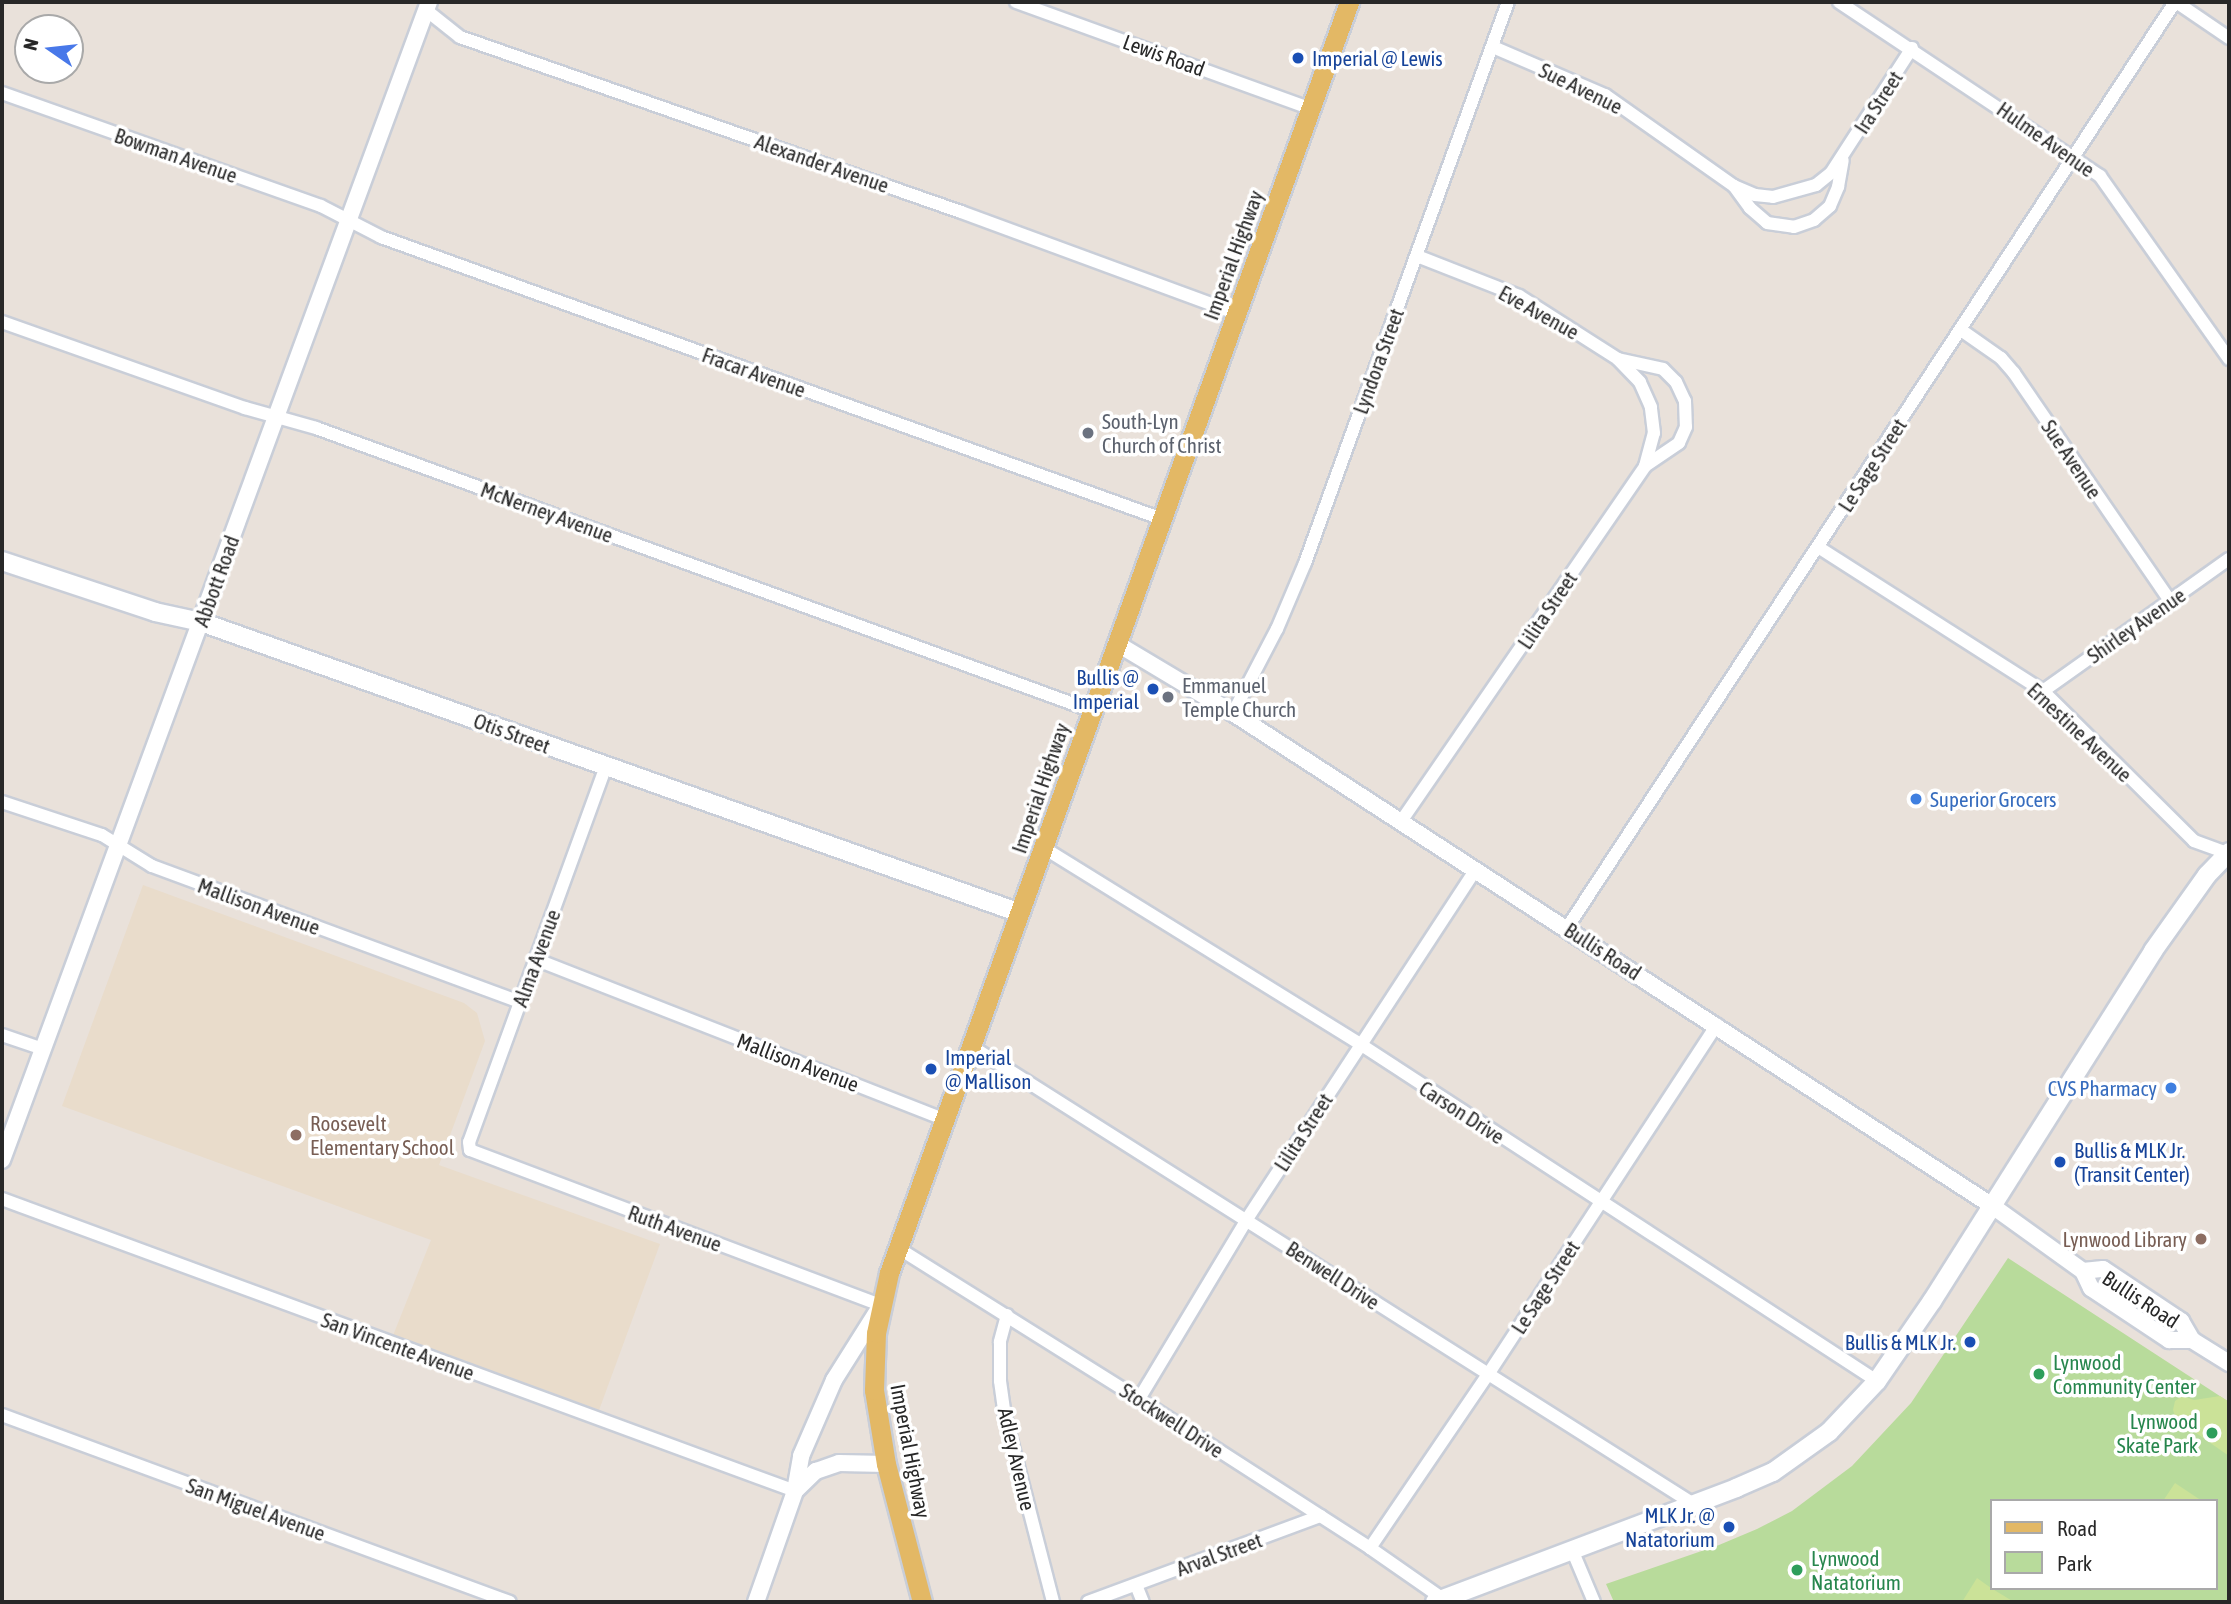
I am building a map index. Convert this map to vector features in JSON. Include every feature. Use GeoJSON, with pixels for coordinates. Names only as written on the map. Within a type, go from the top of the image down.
{"type":"FeatureCollection","features":[{"type":"Feature","properties":{"kind":"main road","name":"Imperial Highway"},"geometry":{"type":"LineString","coordinates":[[922,1602],[886,1464],[874,1390],[873,1361],[881,1305],[943,1119],[1044,848],[1090,710],[1349,2]]}},
{"type":"Feature","properties":{"kind":"main road","name":"Otis Street"},"geometry":{"type":"LineString","coordinates":[[2,561],[143,608],[201,622],[1020,913]]}},
{"type":"Feature","properties":{"kind":"main road"},"geometry":{"type":"LineString","coordinates":[[1439,1601],[1695,1505],[1773,1472],[1802,1454],[1829,1432],[1877,1381],[1940,1290],[2153,951],[2207,875],[2229,853]]}},
{"type":"Feature","properties":{"kind":"street","name":"Lewis Road"},"geometry":{"type":"LineString","coordinates":[[1016,2],[1311,108]]}},
{"type":"Feature","properties":{"kind":"street","name":"Lyndora Street"},"geometry":{"type":"LineString","coordinates":[[1233,713],[1289,603],[1508,2]]}},
{"type":"Feature","properties":{"kind":"street","name":"Hulme Avenue"},"geometry":{"type":"LineString","coordinates":[[1839,2],[2101,176],[2229,359]]}},
{"type":"Feature","properties":{"kind":"street"},"geometry":{"type":"LineString","coordinates":[[2175,2],[2229,38]]}},
{"type":"Feature","properties":{"kind":"street","name":"Le Sage Street"},"geometry":{"type":"LineString","coordinates":[[1567,928],[2175,2]]}},
{"type":"Feature","properties":{"kind":"street","name":"Abbott Road"},"geometry":{"type":"LineString","coordinates":[[2,1160],[277,415],[423,4]]}},
{"type":"Feature","properties":{"kind":"street","name":"Alexander Avenue"},"geometry":{"type":"LineString","coordinates":[[423,4],[460,37],[948,207],[1236,313]]}},
{"type":"Feature","properties":{"kind":"street","name":"Sue Avenue"},"geometry":{"type":"LineString","coordinates":[[1493,47],[1605,95],[1734,186],[1764,196],[1794,194]]}},
{"type":"Feature","properties":{"kind":"street","name":"Ira Street"},"geometry":{"type":"LineString","coordinates":[[1794,194],[1816,185],[1843,157],[1912,48]]}},
{"type":"Feature","properties":{"kind":"street","name":"Bowman Avenue"},"geometry":{"type":"LineString","coordinates":[[2,93],[321,206],[348,220]]}},
{"type":"Feature","properties":{"kind":"street","name":"Ira Street"},"geometry":{"type":"LineString","coordinates":[[1794,227],[1814,219],[1830,206],[1838,187],[1843,157]]}},
{"type":"Feature","properties":{"kind":"street","name":"Sue Avenue"},"geometry":{"type":"LineString","coordinates":[[1734,186],[1750,208],[1767,223],[1794,227]]}},
{"type":"Feature","properties":{"kind":"street","name":"Fracar Avenue"},"geometry":{"type":"LineString","coordinates":[[348,220],[381,237],[1162,519]]}},
{"type":"Feature","properties":{"kind":"street","name":"Eve Avenue"},"geometry":{"type":"LineString","coordinates":[[1417,256],[1519,296],[1618,359],[1640,382],[1651,407]]}},
{"type":"Feature","properties":{"kind":"street","name":"McNerney Avenue"},"geometry":{"type":"LineString","coordinates":[[2,322],[245,408],[277,415],[1090,710]]}},
{"type":"Feature","properties":{"kind":"street","name":"Sue Avenue"},"geometry":{"type":"LineString","coordinates":[[1961,330],[2001,358],[2014,373],[2170,601]]}},
{"type":"Feature","properties":{"kind":"street","name":"Eve Avenue"},"geometry":{"type":"LineString","coordinates":[[1618,359],[1663,369],[1676,382],[1685,401]]}},
{"type":"Feature","properties":{"kind":"street","name":"Lilita Street"},"geometry":{"type":"LineString","coordinates":[[1645,466],[1679,443],[1686,427],[1685,401]]}},
{"type":"Feature","properties":{"kind":"street","name":"Lilita Street"},"geometry":{"type":"LineString","coordinates":[[1400,823],[1645,466],[1654,433],[1651,407]]}},
{"type":"Feature","properties":{"kind":"street","name":"Ernestine Avenue"},"geometry":{"type":"LineString","coordinates":[[1818,547],[2043,691],[2194,841],[2229,853]]}},
{"type":"Feature","properties":{"kind":"street","name":"Shirley Avenue"},"geometry":{"type":"LineString","coordinates":[[2043,691],[2229,559]]}},
{"type":"Feature","properties":{"kind":"street","name":"Bullis Road"},"geometry":{"type":"LineString","coordinates":[[1116,643],[1233,713],[1400,823],[1717,1024],[1991,1205],[2083,1271],[2091,1289],[2169,1340],[2192,1340]]}},
{"type":"Feature","properties":{"kind":"street","name":"Alma Avenue"},"geometry":{"type":"LineString","coordinates":[[470,1150],[469,1142],[606,766]]}},
{"type":"Feature","properties":{"kind":"street","name":"Mallison Avenue"},"geometry":{"type":"LineString","coordinates":[[2,802],[102,835],[152,866],[519,1002]]}},
{"type":"Feature","properties":{"kind":"street","name":"Carson Drive"},"geometry":{"type":"LineString","coordinates":[[1044,848],[1360,1044],[1877,1381]]}},
{"type":"Feature","properties":{"kind":"street","name":"Lilita Street"},"geometry":{"type":"LineString","coordinates":[[1139,1399],[1247,1219],[1475,870]]}},
{"type":"Feature","properties":{"kind":"street","name":"Mallison Avenue"},"geometry":{"type":"LineString","coordinates":[[535,959],[943,1119]]}},
{"type":"Feature","properties":{"kind":"street","name":"Le Sage Street"},"geometry":{"type":"LineString","coordinates":[[1370,1548],[1488,1376],[1717,1024]]}},
{"type":"Feature","properties":{"kind":"street"},"geometry":{"type":"LineString","coordinates":[[2,1035],[43,1049]]}},
{"type":"Feature","properties":{"kind":"street","name":"Benwell Drive"},"geometry":{"type":"LineString","coordinates":[[971,1046],[1695,1505]]}},
{"type":"Feature","properties":{"kind":"street","name":"Ruth Avenue"},"geometry":{"type":"LineString","coordinates":[[470,1150],[881,1305]]}},
{"type":"Feature","properties":{"kind":"street","name":"San Vincente Avenue"},"geometry":{"type":"LineString","coordinates":[[2,1199],[795,1492]]}},
{"type":"Feature","properties":{"kind":"street","name":"Stockwell Drive"},"geometry":{"type":"LineString","coordinates":[[898,1248],[1321,1516],[1370,1548],[1439,1601]]}},
{"type":"Feature","properties":{"kind":"street","name":"Bullis Road"},"geometry":{"type":"LineString","coordinates":[[2083,1271],[2104,1269],[2181,1321],[2192,1340],[2229,1363]]}},
{"type":"Feature","properties":{"kind":"street"},"geometry":{"type":"LineString","coordinates":[[755,1602],[795,1492],[801,1456],[834,1380],[881,1305]]}},
{"type":"Feature","properties":{"kind":"street","name":"Adley Avenue"},"geometry":{"type":"LineString","coordinates":[[1007,1315],[1000,1342],[1000,1381],[1005,1416],[1053,1602]]}},
{"type":"Feature","properties":{"kind":"street","name":"San Miguel Avenue"},"geometry":{"type":"LineString","coordinates":[[2,1415],[510,1602]]}},
{"type":"Feature","properties":{"kind":"street"},"geometry":{"type":"LineString","coordinates":[[795,1492],[816,1471],[839,1463],[886,1464]]}},
{"type":"Feature","properties":{"kind":"street","name":"Arval Street"},"geometry":{"type":"LineString","coordinates":[[1136,1585],[1321,1516]]}},
{"type":"Feature","properties":{"kind":"street"},"geometry":{"type":"LineString","coordinates":[[1573,1552],[1594,1602]]}},
{"type":"Feature","properties":{"kind":"street"},"geometry":{"type":"LineString","coordinates":[[1088,1602],[1136,1585],[1143,1602]]}},
{"type":"Feature","properties":{"kind":"shaded area","name":"Roosevelt Elementary School"},"geometry":{"type":"Polygon","coordinates":[[[143,885],[464,1003],[477,1013],[485,1041],[439,1165],[660,1244],[598,1413],[392,1338],[431,1240],[62,1106],[143,885]]]}},
{"type":"Feature","properties":{"kind":"green space"},"geometry":{"type":"Polygon","coordinates":[[[2008,1258],[2229,1402],[2228,1602],[1614,1602],[1606,1584],[1757,1529],[1792,1511],[1852,1466],[1911,1403],[2008,1258]]]}},
{"type":"Feature","properties":{"kind":"green space","name":"Lynwood Skate Park"},"geometry":{"type":"Polygon","coordinates":[[[2182,1396],[2194,1400],[2220,1396],[2229,1402],[2229,1456],[2176,1419],[2173,1410],[2175,1401],[2182,1396]]]}},
{"type":"Feature","properties":{"kind":"green space"},"geometry":{"type":"Polygon","coordinates":[[[2175,1483],[2199,1499],[2164,1499],[2175,1483]]]}},
{"type":"Feature","properties":{"kind":"green space"},"geometry":{"type":"Polygon","coordinates":[[[1977,1578],[1990,1590],[2014,1602],[1962,1602],[1977,1578]]]}},
{"type":"Feature","properties":{"kind":"place","name":"Imperial @ Lewis"},"geometry":{"type":"Point","coordinates":[1298,58]}},
{"type":"Feature","properties":{"kind":"place","name":"South-Lyn Church of Christ"},"geometry":{"type":"Point","coordinates":[1088,433]}},
{"type":"Feature","properties":{"kind":"place","name":"Bullis @ Imperial"},"geometry":{"type":"Point","coordinates":[1153,689]}},
{"type":"Feature","properties":{"kind":"place","name":"Emmanuel Temple Church"},"geometry":{"type":"Point","coordinates":[1168,697]}},
{"type":"Feature","properties":{"kind":"place","name":"Superior Grocers"},"geometry":{"type":"Point","coordinates":[1916,799]}},
{"type":"Feature","properties":{"kind":"place","name":"Imperial @ Mallison"},"geometry":{"type":"Point","coordinates":[931,1069]}},
{"type":"Feature","properties":{"kind":"place","name":"CVS Pharmacy"},"geometry":{"type":"Point","coordinates":[2171,1088]}},
{"type":"Feature","properties":{"kind":"place","name":"Roosevelt Elementary School"},"geometry":{"type":"Point","coordinates":[296,1135]}},
{"type":"Feature","properties":{"kind":"place","name":"Bullis & MLK Jr. (Transit Center)"},"geometry":{"type":"Point","coordinates":[2060,1162]}},
{"type":"Feature","properties":{"kind":"place","name":"Lynwood Library"},"geometry":{"type":"Point","coordinates":[2201,1239]}},
{"type":"Feature","properties":{"kind":"place","name":"Bullis & MLK Jr."},"geometry":{"type":"Point","coordinates":[1970,1342]}},
{"type":"Feature","properties":{"kind":"place","name":"Lynwood Community Center"},"geometry":{"type":"Point","coordinates":[2039,1374]}},
{"type":"Feature","properties":{"kind":"place","name":"Lynwood Skate Park"},"geometry":{"type":"Point","coordinates":[2212,1433]}},
{"type":"Feature","properties":{"kind":"place","name":"MLK Jr. @ Natatorium"},"geometry":{"type":"Point","coordinates":[1729,1527]}},
{"type":"Feature","properties":{"kind":"place","name":"Lynwood Natatorium"},"geometry":{"type":"Point","coordinates":[1797,1570]}}]}
